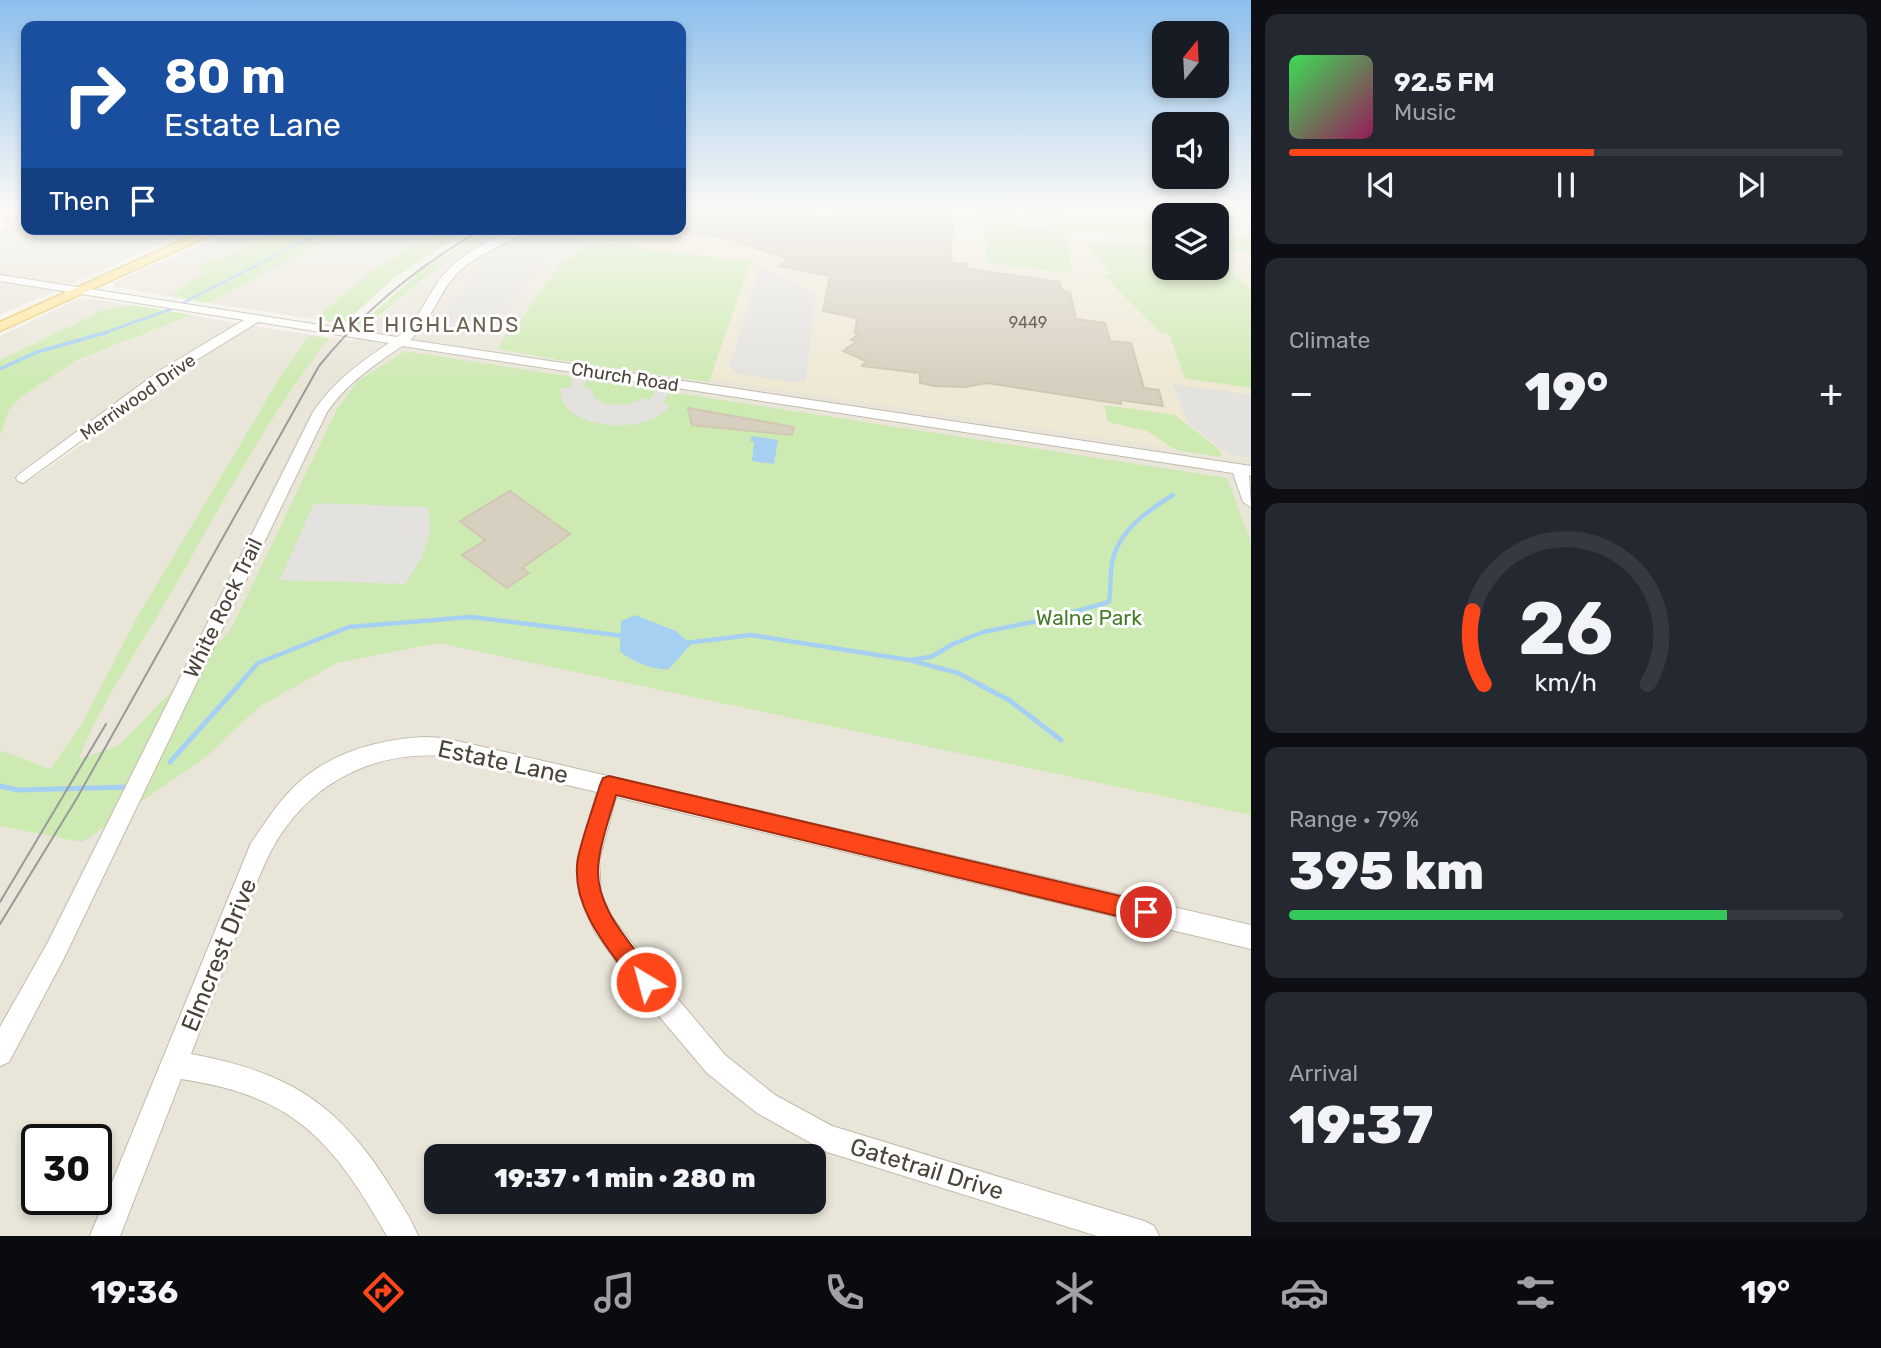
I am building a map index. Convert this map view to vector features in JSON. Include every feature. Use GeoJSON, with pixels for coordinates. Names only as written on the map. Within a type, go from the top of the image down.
{"type":"FeatureCollection","features":[{"type":"Feature","properties":{"kind":"main road"},"geometry":{"type":"LineString","coordinates":[[0,316],[114,266]]}},
{"type":"Feature","properties":{"kind":"main road"},"geometry":{"type":"LineString","coordinates":[[0,327],[136,266]]}},
{"type":"Feature","properties":{"kind":"street","name":"White Rock Trail"},"geometry":{"type":"LineString","coordinates":[[0,1053],[68,926],[320,412],[336,389],[351,375],[402,341],[424,317],[450,274],[461,266]]}},
{"type":"Feature","properties":{"kind":"street","name":"Church Road"},"geometry":{"type":"LineString","coordinates":[[0,278],[655,382],[1245,470]]}},
{"type":"Feature","properties":{"kind":"street","name":"Merriwood Drive"},"geometry":{"type":"LineString","coordinates":[[23,478],[164,374],[254,319]]}},
{"type":"Feature","properties":{"kind":"street"},"geometry":{"type":"LineString","coordinates":[[1245,470],[1251,502]]}},
{"type":"Feature","properties":{"kind":"street","name":"Estate Lane"},"geometry":{"type":"LineString","coordinates":[[409,746],[443,747],[1251,937]]}},
{"type":"Feature","properties":{"kind":"street","name":"Elmcrest Drive"},"geometry":{"type":"LineString","coordinates":[[105,1236],[259,851],[284,813],[305,790],[342,765],[384,749],[409,746]]}},
{"type":"Feature","properties":{"kind":"street","name":"Gatetrail Drive"},"geometry":{"type":"LineString","coordinates":[[609,785],[588,861],[590,893],[603,924],[646,982],[716,1064],[765,1104],[827,1138],[1144,1236]]}},
{"type":"Feature","properties":{"kind":"street"},"geometry":{"type":"LineString","coordinates":[[175,1065],[227,1074],[310,1112],[336,1136],[385,1204],[403,1236]]}},
{"type":"Feature","properties":{"kind":"shaded area"},"geometry":{"type":"Polygon","coordinates":[[[0,266],[111,266],[0,315],[0,266]]]}},
{"type":"Feature","properties":{"kind":"shaded area"},"geometry":{"type":"Polygon","coordinates":[[[153,266],[198,266],[206,273],[170,296],[115,287],[115,282],[153,266]]]}},
{"type":"Feature","properties":{"kind":"shaded area"},"geometry":{"type":"Polygon","coordinates":[[[280,266],[380,266],[315,319],[209,303],[280,266]]]}},
{"type":"Feature","properties":{"kind":"shaded area"},"geometry":{"type":"Polygon","coordinates":[[[441,266],[1152,266],[1152,280],[1229,280],[1229,266],[1251,266],[1251,1236],[0,1236],[0,826],[11,828],[50,770],[0,750],[0,436],[9,410],[22,396],[77,360],[192,315],[239,324],[174,360],[14,476],[30,480],[103,430],[184,367],[254,326],[351,341],[441,266]]]}},
{"type":"Feature","properties":{"kind":"shaded area"},"geometry":{"type":"Polygon","coordinates":[[[483,266],[540,266],[485,338],[430,329],[483,266]]]}},
{"type":"Feature","properties":{"kind":"shaded area"},"geometry":{"type":"Polygon","coordinates":[[[749,266],[1152,266],[1152,280],[1229,280],[1229,266],[1251,266],[1251,460],[710,379],[749,266]]]}},
{"type":"Feature","properties":{"kind":"shaded area"},"geometry":{"type":"Polygon","coordinates":[[[760,267],[816,294],[806,381],[792,382],[735,373],[730,366],[760,267]]]}},
{"type":"Feature","properties":{"kind":"shaded area"},"geometry":{"type":"Polygon","coordinates":[[[91,299],[133,305],[103,310],[0,360],[0,336],[76,300],[91,299]]]}},
{"type":"Feature","properties":{"kind":"shaded area"},"geometry":{"type":"Polygon","coordinates":[[[573,377],[589,379],[583,386],[591,389],[595,398],[606,404],[626,405],[644,398],[650,400],[655,391],[669,393],[663,403],[670,406],[658,417],[637,424],[613,426],[591,422],[572,413],[562,401],[560,388],[570,388],[573,377]]]}},
{"type":"Feature","properties":{"kind":"shaded area"},"geometry":{"type":"Polygon","coordinates":[[[1172,384],[1251,395],[1251,458],[1229,455],[1188,423],[1172,384]]]}},
{"type":"Feature","properties":{"kind":"shaded area"},"geometry":{"type":"Polygon","coordinates":[[[314,503],[428,507],[430,531],[422,557],[405,584],[280,580],[314,503]]]}},
{"type":"Feature","properties":{"kind":"green space"},"geometry":{"type":"Polygon","coordinates":[[[197,266],[280,266],[209,303],[170,296],[205,273],[197,266]]]}},
{"type":"Feature","properties":{"kind":"green space"},"geometry":{"type":"Polygon","coordinates":[[[380,266],[413,266],[394,278],[343,324],[315,319],[380,266]]]}},
{"type":"Feature","properties":{"kind":"green space"},"geometry":{"type":"Polygon","coordinates":[[[428,266],[441,266],[364,328],[357,327],[428,266]]]}},
{"type":"Feature","properties":{"kind":"green space"},"geometry":{"type":"Polygon","coordinates":[[[559,266],[749,266],[709,382],[498,349],[503,338],[508,338],[504,336],[515,321],[520,321],[559,266]]]}},
{"type":"Feature","properties":{"kind":"green space"},"geometry":{"type":"Polygon","coordinates":[[[1012,266],[1071,266],[1072,274],[1012,266]]]}},
{"type":"Feature","properties":{"kind":"green space"},"geometry":{"type":"Polygon","coordinates":[[[1105,266],[1152,266],[1152,280],[1229,280],[1229,271],[1251,289],[1251,388],[1185,378],[1169,334],[1160,332],[1102,274],[1113,274],[1105,266]]]}},
{"type":"Feature","properties":{"kind":"green space"},"geometry":{"type":"Polygon","coordinates":[[[133,305],[192,315],[77,360],[22,396],[9,410],[0,436],[0,360],[103,310],[133,305]]]}},
{"type":"Feature","properties":{"kind":"green space","name":"Walne Park"},"geometry":{"type":"Polygon","coordinates":[[[309,336],[329,338],[242,468],[107,700],[79,759],[118,746],[230,631],[337,409],[358,381],[405,351],[1227,478],[1251,542],[1251,815],[438,643],[337,663],[259,707],[206,757],[82,842],[0,826],[0,750],[50,769],[80,727],[134,623],[282,374],[309,336]]]}},
{"type":"Feature","properties":{"kind":"green space"},"geometry":{"type":"Polygon","coordinates":[[[1104,405],[1175,415],[1222,454],[1220,457],[1176,450],[1147,431],[1108,422],[1104,405]]]}},
{"type":"Feature","properties":{"kind":"water"},"geometry":{"type":"Polygon","coordinates":[[[752,436],[778,440],[774,464],[752,461],[752,436]]]}},
{"type":"Feature","properties":{"kind":"water"},"geometry":{"type":"Polygon","coordinates":[[[635,615],[676,631],[691,644],[669,669],[643,664],[620,651],[621,621],[635,615]]]}},
{"type":"Feature","properties":{"kind":"building"},"geometry":{"type":"Polygon","coordinates":[[[780,266],[967,266],[967,269],[1060,282],[1062,291],[1070,292],[1076,319],[1105,323],[1110,341],[1131,343],[1144,388],[1159,390],[1163,406],[1120,400],[1121,404],[987,383],[965,387],[935,386],[920,383],[920,373],[862,366],[866,361],[843,351],[857,341],[851,340],[859,334],[855,333],[857,318],[823,311],[830,276],[780,266]]]}},
{"type":"Feature","properties":{"kind":"building"},"geometry":{"type":"Polygon","coordinates":[[[688,408],[794,427],[792,435],[692,425],[688,408]]]}},
{"type":"Feature","properties":{"kind":"building"},"geometry":{"type":"Polygon","coordinates":[[[510,491],[570,534],[522,568],[529,573],[507,588],[462,555],[485,540],[460,521],[510,491]]]}},
{"type":"Feature","properties":{"kind":"waterway"},"geometry":{"type":"LineString","coordinates":[[101,334],[171,309],[255,266]]}},
{"type":"Feature","properties":{"kind":"waterway"},"geometry":{"type":"LineString","coordinates":[[101,334],[108,332]]}},
{"type":"Feature","properties":{"kind":"waterway"},"geometry":{"type":"LineString","coordinates":[[0,369],[37,352],[101,334]]}},
{"type":"Feature","properties":{"kind":"waterway"},"geometry":{"type":"LineString","coordinates":[[685,643],[751,635],[909,660],[931,657],[953,644],[983,632],[1048,619],[1109,602],[1112,563],[1120,541],[1144,515],[1173,495]]}},
{"type":"Feature","properties":{"kind":"waterway"},"geometry":{"type":"LineString","coordinates":[[237,687],[258,663],[349,627],[471,617],[624,636]]}},
{"type":"Feature","properties":{"kind":"waterway"},"geometry":{"type":"LineString","coordinates":[[913,661],[958,673],[984,687]]}},
{"type":"Feature","properties":{"kind":"waterway"},"geometry":{"type":"LineString","coordinates":[[170,762],[239,685]]}},
{"type":"Feature","properties":{"kind":"waterway"},"geometry":{"type":"LineString","coordinates":[[980,685],[1009,700],[1061,740]]}},
{"type":"Feature","properties":{"kind":"waterway"},"geometry":{"type":"LineString","coordinates":[[0,786],[18,790],[131,787]]}},
{"type":"Feature","properties":{"kind":"tram line"},"geometry":{"type":"LineString","coordinates":[[0,924],[77,798],[319,366],[374,307],[426,266]]}},
{"type":"Feature","properties":{"kind":"tram line"},"geometry":{"type":"LineString","coordinates":[[0,902],[106,724]]}},
{"type":"Feature","properties":{"kind":"district","name":"LAKE HIGHLANDS"},"geometry":{"type":"Point","coordinates":[419,325]}},
{"type":"Feature","properties":{"kind":"route"},"geometry":{"type":"LineString","coordinates":[[646,982],[603,924],[590,893],[588,861],[609,785],[1146,912]]}}]}
